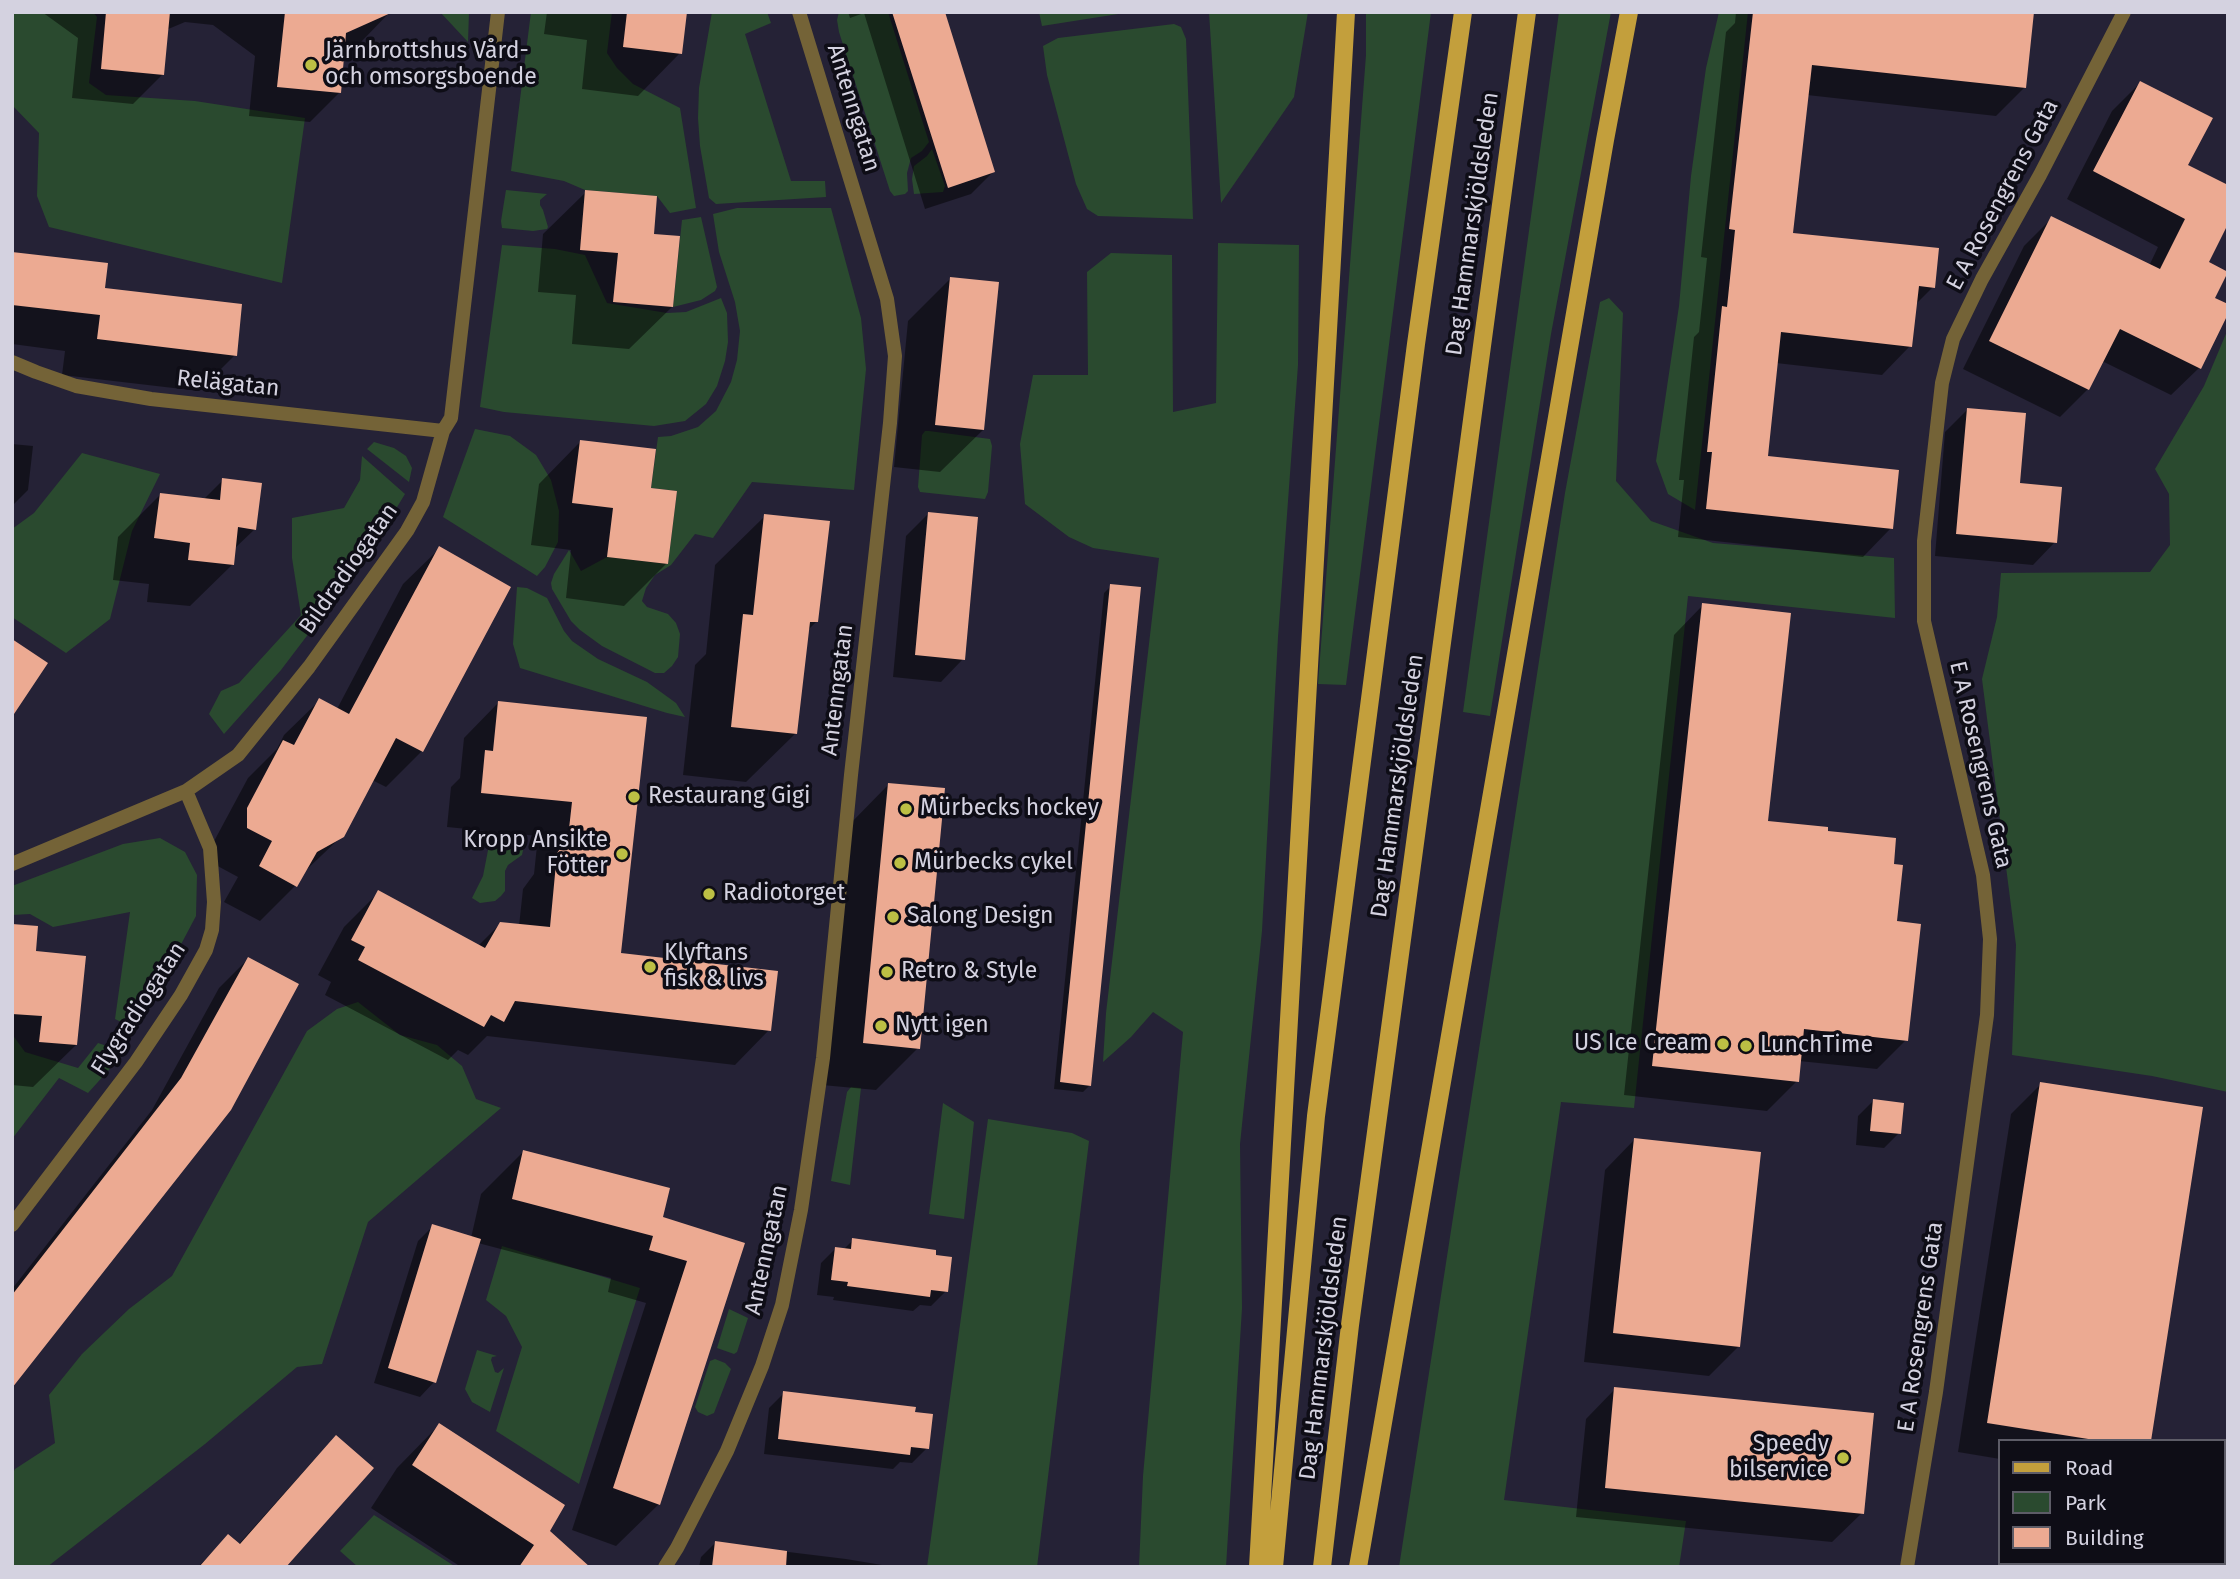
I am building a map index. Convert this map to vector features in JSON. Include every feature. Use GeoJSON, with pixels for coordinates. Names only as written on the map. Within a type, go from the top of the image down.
{"type":"FeatureCollection","features":[{"type":"Feature","properties":{"kind":"main road"},"geometry":{"type":"LineString","coordinates":[[1258,1567],[1346,12]]}},
{"type":"Feature","properties":{"kind":"main road","name":"Dag Hammarskjöldsleden"},"geometry":{"type":"LineString","coordinates":[[1274,1567],[1315,1116],[1416,344],[1463,12]]}},
{"type":"Feature","properties":{"kind":"main road","name":"Dag Hammarskjöldsleden"},"geometry":{"type":"LineString","coordinates":[[1322,1567],[1352,1311],[1527,12]]}},
{"type":"Feature","properties":{"kind":"main road"},"geometry":{"type":"LineString","coordinates":[[1359,1567],[1629,12]]}},
{"type":"Feature","properties":{"kind":"street","name":"Bildradiogatan"},"geometry":{"type":"LineString","coordinates":[[12,864],[186,791],[237,755],[309,667],[407,531],[423,502],[443,431],[451,418],[498,12]]}},
{"type":"Feature","properties":{"kind":"street","name":"Antenngatan"},"geometry":{"type":"LineString","coordinates":[[665,1567],[727,1451],[762,1366],[782,1304],[798,1224],[823,1058],[890,423],[895,356],[887,299],[799,12]]}},
{"type":"Feature","properties":{"kind":"street","name":"E A Rosengrens Gata"},"geometry":{"type":"LineString","coordinates":[[1908,1567],[1936,1392],[1987,1015],[1990,939],[1983,875],[1924,621],[1923,541],[1942,383],[1953,339],[1982,279],[2040,175],[2124,12]]}},
{"type":"Feature","properties":{"kind":"street","name":"Relägatan"},"geometry":{"type":"LineString","coordinates":[[12,362],[76,386],[151,399],[443,431]]}},
{"type":"Feature","properties":{"kind":"street","name":"Flygradiogatan"},"geometry":{"type":"LineString","coordinates":[[12,1225],[136,1062],[181,995],[206,950],[212,929],[214,902],[211,848],[186,791]]}},
{"type":"Feature","properties":{"kind":"green space"},"geometry":{"type":"Polygon","coordinates":[[[12,12],[93,12],[97,17],[89,83],[106,95],[195,101],[305,118],[282,283],[49,227],[37,196],[39,133],[12,105],[12,12]]]}},
{"type":"Feature","properties":{"kind":"green space"},"geometry":{"type":"Polygon","coordinates":[[[440,12],[469,12],[468,42],[440,12]]]}},
{"type":"Feature","properties":{"kind":"green space"},"geometry":{"type":"Polygon","coordinates":[[[531,12],[612,12],[607,53],[617,68],[633,84],[680,108],[696,208],[670,213],[657,196],[585,190],[564,181],[511,171],[531,12]]]}},
{"type":"Feature","properties":{"kind":"green space"},"geometry":{"type":"Polygon","coordinates":[[[712,12],[767,12],[771,23],[745,34],[791,181],[825,181],[826,197],[716,204],[709,198],[698,118],[699,88],[712,12]]]}},
{"type":"Feature","properties":{"kind":"green space"},"geometry":{"type":"Polygon","coordinates":[[[839,12],[888,12],[929,142],[911,158],[907,173],[908,191],[905,194],[894,196],[890,191],[839,32],[839,12]]]}},
{"type":"Feature","properties":{"kind":"green space"},"geometry":{"type":"Polygon","coordinates":[[[1039,12],[1131,12],[1042,26],[1039,12]]]}},
{"type":"Feature","properties":{"kind":"green space"},"geometry":{"type":"Polygon","coordinates":[[[1209,12],[1308,12],[1294,97],[1221,203],[1209,12]]]}},
{"type":"Feature","properties":{"kind":"green space"},"geometry":{"type":"Polygon","coordinates":[[[1366,12],[1431,12],[1346,685],[1318,684],[1366,55],[1366,12]]]}},
{"type":"Feature","properties":{"kind":"green space"},"geometry":{"type":"Polygon","coordinates":[[[1559,12],[1611,12],[1551,334],[1490,716],[1463,712],[1559,12]]]}},
{"type":"Feature","properties":{"kind":"green space"},"geometry":{"type":"Polygon","coordinates":[[[1719,12],[1748,12],[1695,510],[1668,494],[1656,461],[1679,306],[1691,176],[1706,68],[1719,12]]]}},
{"type":"Feature","properties":{"kind":"green space"},"geometry":{"type":"Polygon","coordinates":[[[1174,24],[1181,27],[1186,39],[1193,219],[1098,216],[1087,209],[1076,184],[1047,75],[1043,46],[1058,38],[1174,24]]]}},
{"type":"Feature","properties":{"kind":"green space"},"geometry":{"type":"Polygon","coordinates":[[[932,149],[945,186],[943,192],[914,194],[914,166],[932,149]]]}},
{"type":"Feature","properties":{"kind":"green space"},"geometry":{"type":"Polygon","coordinates":[[[506,190],[547,194],[540,200],[540,205],[547,229],[533,231],[502,228],[506,190]]]}},
{"type":"Feature","properties":{"kind":"green space"},"geometry":{"type":"Polygon","coordinates":[[[737,208],[831,208],[861,318],[866,369],[854,490],[752,482],[713,538],[695,534],[671,565],[655,575],[646,588],[642,601],[647,607],[668,614],[676,623],[680,634],[678,657],[664,673],[655,673],[602,646],[580,630],[571,621],[551,583],[569,550],[581,571],[607,557],[668,564],[677,491],[651,488],[658,437],[671,436],[698,427],[716,411],[731,382],[740,331],[735,302],[719,252],[713,214],[737,208]]]}},
{"type":"Feature","properties":{"kind":"green space"},"geometry":{"type":"Polygon","coordinates":[[[701,217],[717,287],[701,300],[673,307],[682,220],[701,217]]]}},
{"type":"Feature","properties":{"kind":"green space"},"geometry":{"type":"Polygon","coordinates":[[[1218,243],[1299,245],[1298,365],[1278,637],[1262,931],[1240,1144],[1242,1308],[1226,1567],[1139,1567],[1143,1476],[1183,1032],[1153,1012],[1131,1037],[1103,1062],[1106,1013],[1159,558],[1093,548],[1069,537],[1025,504],[1020,444],[1033,375],[1088,375],[1087,272],[1111,253],[1172,255],[1173,412],[1216,403],[1218,243]]]}},
{"type":"Feature","properties":{"kind":"green space"},"geometry":{"type":"Polygon","coordinates":[[[502,245],[555,249],[585,255],[607,303],[667,313],[686,312],[721,298],[727,313],[728,342],[717,386],[706,404],[685,421],[654,426],[504,412],[480,407],[502,245]]]}},
{"type":"Feature","properties":{"kind":"green space"},"geometry":{"type":"Polygon","coordinates":[[[1609,298],[1623,313],[1616,481],[1651,521],[1713,543],[1894,558],[1895,618],[1688,596],[1634,1108],[1561,1102],[1504,1500],[1686,1521],[1679,1567],[1399,1567],[1565,493],[1600,302],[1609,298]]]}},
{"type":"Feature","properties":{"kind":"green space"},"geometry":{"type":"Polygon","coordinates":[[[2228,329],[2228,1092],[2152,1076],[2012,1055],[2016,945],[1982,679],[1997,617],[2001,573],[2150,572],[2170,545],[2169,494],[2155,469],[2204,386],[2228,329]]]}},
{"type":"Feature","properties":{"kind":"green space"},"geometry":{"type":"Polygon","coordinates":[[[475,429],[510,436],[536,455],[551,480],[559,511],[558,542],[537,576],[443,517],[475,429]]]}},
{"type":"Feature","properties":{"kind":"green space"},"geometry":{"type":"Polygon","coordinates":[[[925,431],[990,439],[992,446],[985,499],[920,492],[918,487],[922,435],[925,431]]]}},
{"type":"Feature","properties":{"kind":"green space"},"geometry":{"type":"Polygon","coordinates":[[[374,442],[394,448],[406,456],[412,468],[409,482],[367,449],[374,442]]]}},
{"type":"Feature","properties":{"kind":"green space"},"geometry":{"type":"Polygon","coordinates":[[[82,453],[160,474],[132,531],[110,619],[66,653],[12,617],[12,529],[34,513],[82,453]]]}},
{"type":"Feature","properties":{"kind":"green space"},"geometry":{"type":"Polygon","coordinates":[[[362,456],[405,494],[366,558],[281,670],[224,734],[209,714],[221,691],[239,683],[301,615],[292,558],[292,518],[344,508],[360,480],[362,456]]]}},
{"type":"Feature","properties":{"kind":"green space"},"geometry":{"type":"Polygon","coordinates":[[[517,587],[527,588],[547,598],[572,641],[598,659],[647,682],[676,703],[685,717],[520,668],[513,644],[517,587]]]}},
{"type":"Feature","properties":{"kind":"green space"},"geometry":{"type":"Polygon","coordinates":[[[507,832],[520,835],[524,840],[522,855],[508,865],[505,871],[505,891],[501,896],[495,901],[480,903],[472,898],[483,876],[490,840],[498,840],[499,834],[507,832]]]}},
{"type":"Feature","properties":{"kind":"green space"},"geometry":{"type":"Polygon","coordinates":[[[160,838],[185,852],[197,875],[196,916],[159,986],[131,1027],[115,1019],[130,912],[53,927],[30,914],[12,915],[12,886],[123,844],[160,838]]]}},
{"type":"Feature","properties":{"kind":"green space"},"geometry":{"type":"Polygon","coordinates":[[[358,1002],[400,1035],[437,1045],[462,1066],[476,1099],[501,1108],[368,1222],[322,1364],[297,1367],[205,1444],[47,1567],[12,1567],[12,1475],[15,1469],[55,1443],[49,1395],[82,1354],[129,1309],[172,1276],[307,1031],[337,1009],[358,1002]]]}},
{"type":"Feature","properties":{"kind":"green space"},"geometry":{"type":"Polygon","coordinates":[[[12,1034],[25,1052],[78,1068],[98,1043],[125,1052],[88,1093],[59,1078],[12,1139],[12,1034]]]}},
{"type":"Feature","properties":{"kind":"green space"},"geometry":{"type":"Polygon","coordinates":[[[851,1087],[861,1088],[850,1185],[831,1181],[847,1092],[851,1087]]]}},
{"type":"Feature","properties":{"kind":"green space"},"geometry":{"type":"Polygon","coordinates":[[[943,1103],[974,1122],[964,1219],[929,1214],[943,1103]]]}},
{"type":"Feature","properties":{"kind":"green space"},"geometry":{"type":"Polygon","coordinates":[[[988,1119],[1072,1133],[1089,1141],[1037,1567],[927,1567],[988,1119]]]}},
{"type":"Feature","properties":{"kind":"green space"},"geometry":{"type":"Polygon","coordinates":[[[502,1246],[640,1288],[579,1484],[496,1431],[522,1347],[506,1316],[486,1300],[502,1246]]]}},
{"type":"Feature","properties":{"kind":"green space"},"geometry":{"type":"Polygon","coordinates":[[[729,1309],[748,1318],[734,1354],[717,1348],[729,1309]]]}},
{"type":"Feature","properties":{"kind":"green space"},"geometry":{"type":"Polygon","coordinates":[[[477,1350],[497,1356],[491,1360],[495,1372],[498,1373],[504,1368],[490,1412],[472,1402],[465,1389],[477,1350]]]}},
{"type":"Feature","properties":{"kind":"green space"},"geometry":{"type":"Polygon","coordinates":[[[715,1359],[731,1369],[714,1413],[707,1416],[698,1412],[695,1407],[710,1361],[715,1359]]]}},
{"type":"Feature","properties":{"kind":"green space"},"geometry":{"type":"Polygon","coordinates":[[[374,1515],[456,1567],[358,1567],[340,1551],[374,1515]]]}},
{"type":"Feature","properties":{"kind":"building"},"geometry":{"type":"Polygon","coordinates":[[[106,12],[170,12],[164,75],[101,69],[106,12]]]}},
{"type":"Feature","properties":{"kind":"building","name":"Järnbrottshus Vård- och omsorgsboende"},"geometry":{"type":"Polygon","coordinates":[[[285,12],[393,12],[346,33],[341,93],[277,87],[285,12]]]}},
{"type":"Feature","properties":{"kind":"building"},"geometry":{"type":"Polygon","coordinates":[[[627,12],[687,12],[682,54],[623,47],[627,12]]]}},
{"type":"Feature","properties":{"kind":"building"},"geometry":{"type":"Polygon","coordinates":[[[892,12],[945,12],[995,172],[948,188],[892,12]]]}},
{"type":"Feature","properties":{"kind":"building"},"geometry":{"type":"Polygon","coordinates":[[[1753,12],[2034,12],[2026,88],[1812,65],[1793,233],[1939,248],[1935,288],[1919,286],[1912,347],[1781,332],[1768,456],[1899,470],[1893,529],[1706,509],[1712,452],[1707,452],[1722,306],[1727,307],[1735,230],[1729,229],[1753,12]]]}},
{"type":"Feature","properties":{"kind":"building"},"geometry":{"type":"Polygon","coordinates":[[[2140,81],[2213,118],[2188,165],[2228,185],[2228,224],[2209,262],[2228,272],[2215,298],[2228,304],[2228,314],[2201,369],[2120,329],[2089,390],[1989,341],[2051,216],[2160,269],[2185,219],[2093,171],[2140,81]]]}},
{"type":"Feature","properties":{"kind":"building"},"geometry":{"type":"Polygon","coordinates":[[[585,190],[657,196],[654,234],[680,236],[673,307],[613,302],[618,253],[580,250],[585,190]]]}},
{"type":"Feature","properties":{"kind":"building"},"geometry":{"type":"Polygon","coordinates":[[[12,252],[108,263],[105,288],[242,304],[237,356],[97,339],[100,315],[12,305],[12,252]]]}},
{"type":"Feature","properties":{"kind":"building"},"geometry":{"type":"Polygon","coordinates":[[[950,277],[999,282],[984,430],[935,425],[950,277]]]}},
{"type":"Feature","properties":{"kind":"building"},"geometry":{"type":"Polygon","coordinates":[[[1967,408],[2026,413],[2020,483],[2062,487],[2057,543],[1956,534],[1967,408]]]}},
{"type":"Feature","properties":{"kind":"building"},"geometry":{"type":"Polygon","coordinates":[[[580,440],[656,449],[651,488],[677,491],[668,564],[607,557],[613,508],[572,503],[580,440]]]}},
{"type":"Feature","properties":{"kind":"building"},"geometry":{"type":"Polygon","coordinates":[[[222,478],[262,483],[256,530],[238,527],[234,565],[188,560],[190,543],[154,538],[160,493],[220,500],[222,478]]]}},
{"type":"Feature","properties":{"kind":"building"},"geometry":{"type":"Polygon","coordinates":[[[928,512],[978,517],[965,660],[915,655],[928,512]]]}},
{"type":"Feature","properties":{"kind":"building"},"geometry":{"type":"Polygon","coordinates":[[[764,514],[830,521],[818,622],[810,622],[797,734],[731,727],[743,614],[753,615],[764,514]]]}},
{"type":"Feature","properties":{"kind":"building"},"geometry":{"type":"Polygon","coordinates":[[[439,546],[511,587],[423,752],[396,738],[344,837],[317,852],[297,887],[259,866],[272,841],[247,828],[247,808],[283,740],[294,745],[319,698],[349,714],[439,546]]]}},
{"type":"Feature","properties":{"kind":"building"},"geometry":{"type":"Polygon","coordinates":[[[1110,584],[1141,587],[1091,1086],[1060,1082],[1110,584]]]}},
{"type":"Feature","properties":{"kind":"building"},"geometry":{"type":"Polygon","coordinates":[[[1702,603],[1791,613],[1768,821],[1896,838],[1894,864],[1903,865],[1897,921],[1921,924],[1908,1041],[1804,1029],[1799,1082],[1652,1066],[1702,603]]]}},
{"type":"Feature","properties":{"kind":"building"},"geometry":{"type":"Polygon","coordinates":[[[12,639],[48,663],[12,717],[12,639]]]}},
{"type":"Feature","properties":{"kind":"building"},"geometry":{"type":"Polygon","coordinates":[[[498,701],[647,717],[621,953],[778,971],[771,1031],[515,1001],[504,1022],[491,1015],[484,1027],[358,960],[365,947],[351,940],[378,890],[485,948],[500,922],[550,927],[557,853],[568,838],[572,802],[481,793],[485,750],[493,751],[498,701]]]}},
{"type":"Feature","properties":{"kind":"building"},"geometry":{"type":"Polygon","coordinates":[[[888,783],[945,788],[920,1049],[863,1043],[888,783]]]}},
{"type":"Feature","properties":{"kind":"building"},"geometry":{"type":"Polygon","coordinates":[[[12,924],[38,926],[36,951],[86,956],[77,1045],[39,1042],[42,1016],[12,1014],[12,924]]]}},
{"type":"Feature","properties":{"kind":"building"},"geometry":{"type":"Polygon","coordinates":[[[248,957],[299,984],[231,1110],[12,1388],[12,1295],[181,1078],[248,957]]]}},
{"type":"Feature","properties":{"kind":"building"},"geometry":{"type":"Polygon","coordinates":[[[2040,1082],[2203,1107],[2151,1439],[2088,1439],[1987,1423],[2040,1082]]]}},
{"type":"Feature","properties":{"kind":"building"},"geometry":{"type":"Polygon","coordinates":[[[1873,1099],[1904,1103],[1901,1134],[1870,1131],[1873,1099]]]}},
{"type":"Feature","properties":{"kind":"building"},"geometry":{"type":"Polygon","coordinates":[[[1634,1138],[1761,1152],[1740,1347],[1613,1333],[1634,1138]]]}},
{"type":"Feature","properties":{"kind":"building"},"geometry":{"type":"Polygon","coordinates":[[[523,1150],[670,1188],[663,1217],[745,1243],[660,1505],[613,1488],[687,1261],[649,1250],[653,1236],[512,1199],[523,1150]]]}},
{"type":"Feature","properties":{"kind":"building"},"geometry":{"type":"Polygon","coordinates":[[[432,1224],[481,1239],[436,1383],[388,1368],[432,1224]]]}},
{"type":"Feature","properties":{"kind":"building"},"geometry":{"type":"Polygon","coordinates":[[[852,1238],[936,1250],[936,1255],[952,1257],[948,1292],[931,1290],[930,1297],[847,1286],[848,1282],[831,1280],[835,1247],[851,1249],[852,1238]]]}},
{"type":"Feature","properties":{"kind":"building"},"geometry":{"type":"Polygon","coordinates":[[[1614,1387],[1874,1413],[1864,1514],[1605,1488],[1614,1387]]]}},
{"type":"Feature","properties":{"kind":"building"},"geometry":{"type":"Polygon","coordinates":[[[783,1391],[916,1407],[915,1412],[933,1414],[929,1449],[911,1447],[910,1455],[778,1439],[783,1391]]]}},
{"type":"Feature","properties":{"kind":"building"},"geometry":{"type":"Polygon","coordinates":[[[439,1423],[565,1505],[550,1531],[590,1567],[519,1567],[534,1545],[412,1465],[439,1423]]]}},
{"type":"Feature","properties":{"kind":"building"},"geometry":{"type":"Polygon","coordinates":[[[336,1435],[374,1468],[286,1567],[199,1567],[228,1534],[240,1544],[336,1435]]]}},
{"type":"Feature","properties":{"kind":"building"},"geometry":{"type":"Polygon","coordinates":[[[715,1541],[787,1551],[786,1567],[712,1567],[715,1541]]]}},
{"type":"Feature","properties":{"kind":"place","name":"Järnbrottshus Vård- och omsorgsboende"},"geometry":{"type":"Point","coordinates":[311,65]}},
{"type":"Feature","properties":{"kind":"place","name":"Restaurang Gigi"},"geometry":{"type":"Point","coordinates":[634,797]}},
{"type":"Feature","properties":{"kind":"place","name":"Mürbecks hockey"},"geometry":{"type":"Point","coordinates":[906,809]}},
{"type":"Feature","properties":{"kind":"place","name":"Kropp Ansikte Fötter"},"geometry":{"type":"Point","coordinates":[622,854]}},
{"type":"Feature","properties":{"kind":"place","name":"Mürbecks cykel"},"geometry":{"type":"Point","coordinates":[900,863]}},
{"type":"Feature","properties":{"kind":"place","name":"Radiotorget"},"geometry":{"type":"Point","coordinates":[709,894]}},
{"type":"Feature","properties":{"kind":"place","name":"Salong Design"},"geometry":{"type":"Point","coordinates":[893,917]}},
{"type":"Feature","properties":{"kind":"place","name":"Klyftans fisk & livs"},"geometry":{"type":"Point","coordinates":[650,967]}},
{"type":"Feature","properties":{"kind":"place","name":"Retro & Style"},"geometry":{"type":"Point","coordinates":[887,972]}},
{"type":"Feature","properties":{"kind":"place","name":"Nytt igen"},"geometry":{"type":"Point","coordinates":[881,1026]}},
{"type":"Feature","properties":{"kind":"place","name":"US Ice Cream"},"geometry":{"type":"Point","coordinates":[1723,1044]}},
{"type":"Feature","properties":{"kind":"place","name":"LunchTime"},"geometry":{"type":"Point","coordinates":[1746,1046]}},
{"type":"Feature","properties":{"kind":"place","name":"Speedy bilservice"},"geometry":{"type":"Point","coordinates":[1843,1458]}}]}
